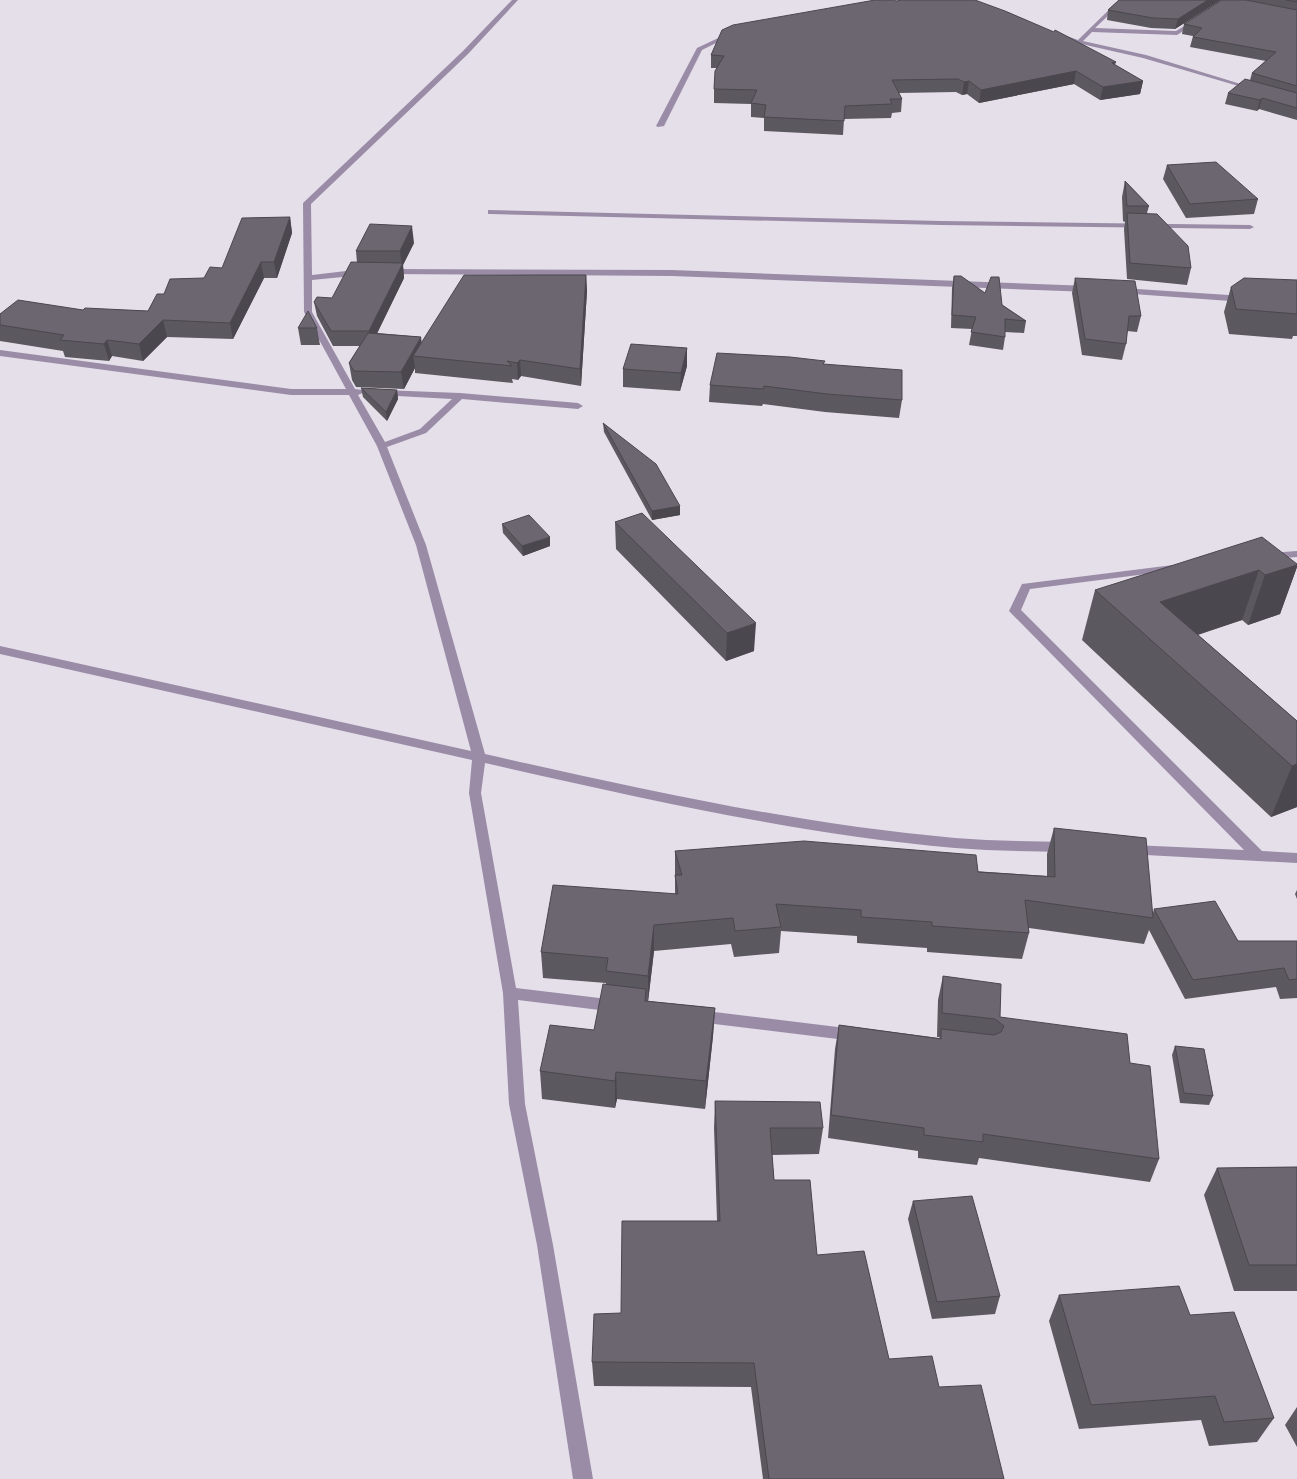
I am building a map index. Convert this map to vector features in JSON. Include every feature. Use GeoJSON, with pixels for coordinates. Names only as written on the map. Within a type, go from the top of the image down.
{"type":"FeatureCollection","features":[{"type":"Feature","properties":{"kind":"street"},"geometry":{"type":"LineString","coordinates":[[515,0],[465,52],[307,203],[308,312],[382,446],[421,545],[479,757],[475,793],[510,993],[517,1104],[544,1246],[583,1479]]}},
{"type":"Feature","properties":{"kind":"street"},"geometry":{"type":"LineString","coordinates":[[1079,42],[1122,0]]}},
{"type":"Feature","properties":{"kind":"street"},"geometry":{"type":"LineString","coordinates":[[1090,30],[1177,33],[1201,18]]}},
{"type":"Feature","properties":{"kind":"street"},"geometry":{"type":"LineString","coordinates":[[660,126],[699,49],[730,34],[739,32]]}},
{"type":"Feature","properties":{"kind":"street"},"geometry":{"type":"LineString","coordinates":[[1052,32],[1079,42],[1144,56],[1258,90]]}},
{"type":"Feature","properties":{"kind":"street"},"geometry":{"type":"LineString","coordinates":[[491,212],[941,223],[1250,227]]}},
{"type":"Feature","properties":{"kind":"street"},"geometry":{"type":"LineString","coordinates":[[308,278],[351,272],[370,272]]}},
{"type":"Feature","properties":{"kind":"street"},"geometry":{"type":"LineString","coordinates":[[380,272],[672,273],[1097,289]]}},
{"type":"Feature","properties":{"kind":"street"},"geometry":{"type":"LineString","coordinates":[[1116,291],[1250,299]]}},
{"type":"Feature","properties":{"kind":"street"},"geometry":{"type":"LineString","coordinates":[[0,353],[291,392],[460,396],[578,406]]}},
{"type":"Feature","properties":{"kind":"street"},"geometry":{"type":"LineString","coordinates":[[382,446],[423,431],[460,396]]}},
{"type":"Feature","properties":{"kind":"street"},"geometry":{"type":"LineString","coordinates":[[1260,558],[1297,554]]}},
{"type":"Feature","properties":{"kind":"street"},"geometry":{"type":"LineString","coordinates":[[1279,555],[1291,565]]}},
{"type":"Feature","properties":{"kind":"street"},"geometry":{"type":"LineString","coordinates":[[1182,567],[1026,586],[1016,610],[1258,856]]}},
{"type":"Feature","properties":{"kind":"street"},"geometry":{"type":"LineString","coordinates":[[0,650],[643,794],[781,820],[956,843],[1073,848]]}},
{"type":"Feature","properties":{"kind":"street"},"geometry":{"type":"LineString","coordinates":[[1122,850],[1297,858]]}},
{"type":"Feature","properties":{"kind":"street"},"geometry":{"type":"LineString","coordinates":[[510,993],[627,1007]]}},
{"type":"Feature","properties":{"kind":"street"},"geometry":{"type":"LineString","coordinates":[[686,1014],[871,1037]]}},
{"type":"Feature","properties":{"kind":"building"},"geometry":{"type":"Polygon","coordinates":[[[875,0],[975,0],[1054,32],[1055,30],[1116,62],[1112,63],[1143,81],[1103,87],[1076,71],[981,90],[969,81],[964,82],[958,79],[892,80],[902,99],[890,99],[892,104],[845,106],[844,121],[764,117],[766,105],[751,103],[757,90],[714,89],[715,71],[724,56],[711,55],[722,30],[733,25],[875,0]]]}},
{"type":"Feature","properties":{"kind":"building"},"geometry":{"type":"Polygon","coordinates":[[[1119,0],[1208,0],[1178,19],[1153,18],[1108,10],[1119,0]]]}},
{"type":"Feature","properties":{"kind":"building"},"geometry":{"type":"Polygon","coordinates":[[[1222,0],[1246,0],[1297,10],[1297,86],[1252,73],[1276,52],[1193,37],[1202,28],[1184,24],[1222,0]]]}},
{"type":"Feature","properties":{"kind":"building"},"geometry":{"type":"Polygon","coordinates":[[[1245,79],[1297,93],[1297,108],[1262,98],[1260,100],[1228,93],[1245,79]]]}},
{"type":"Feature","properties":{"kind":"building"},"geometry":{"type":"Polygon","coordinates":[[[1216,162],[1258,199],[1190,204],[1167,165],[1216,162]]]}},
{"type":"Feature","properties":{"kind":"building"},"geometry":{"type":"Polygon","coordinates":[[[1125,181],[1149,206],[1127,206],[1125,181]]]}},
{"type":"Feature","properties":{"kind":"building"},"geometry":{"type":"Polygon","coordinates":[[[1127,213],[1157,214],[1188,246],[1191,268],[1130,263],[1127,213]]]}},
{"type":"Feature","properties":{"kind":"building"},"geometry":{"type":"Polygon","coordinates":[[[290,217],[274,262],[261,262],[230,323],[163,320],[139,344],[107,340],[104,344],[60,340],[64,335],[0,325],[0,314],[18,300],[83,310],[85,308],[148,311],[157,294],[164,294],[170,279],[204,278],[210,267],[222,268],[242,218],[290,217]]]}},
{"type":"Feature","properties":{"kind":"building"},"geometry":{"type":"Polygon","coordinates":[[[370,224],[412,226],[400,251],[356,251],[370,224]]]}},
{"type":"Feature","properties":{"kind":"building"},"geometry":{"type":"Polygon","coordinates":[[[351,262],[403,263],[369,331],[331,331],[314,302],[317,297],[332,298],[351,262]]]}},
{"type":"Feature","properties":{"kind":"building"},"geometry":{"type":"Polygon","coordinates":[[[464,275],[586,275],[580,369],[520,360],[517,363],[507,361],[512,366],[413,356],[464,275]]]}},
{"type":"Feature","properties":{"kind":"building"},"geometry":{"type":"Polygon","coordinates":[[[954,276],[961,276],[985,293],[991,277],[999,277],[1002,305],[1026,321],[1005,319],[1005,337],[971,332],[976,317],[952,315],[954,276]]]}},
{"type":"Feature","properties":{"kind":"building"},"geometry":{"type":"Polygon","coordinates":[[[1075,278],[1135,281],[1141,316],[1129,316],[1126,344],[1085,339],[1075,278]]]}},
{"type":"Feature","properties":{"kind":"building"},"geometry":{"type":"Polygon","coordinates":[[[1244,278],[1297,280],[1297,314],[1236,309],[1231,287],[1244,278]]]}},
{"type":"Feature","properties":{"kind":"building"},"geometry":{"type":"Polygon","coordinates":[[[308,311],[317,328],[298,328],[308,311]]]}},
{"type":"Feature","properties":{"kind":"building"},"geometry":{"type":"Polygon","coordinates":[[[368,333],[421,337],[401,372],[354,371],[349,363],[368,333]]]}},
{"type":"Feature","properties":{"kind":"building"},"geometry":{"type":"Polygon","coordinates":[[[631,344],[687,348],[681,373],[623,369],[631,344]]]}},
{"type":"Feature","properties":{"kind":"building"},"geometry":{"type":"Polygon","coordinates":[[[717,353],[790,357],[825,361],[823,364],[902,370],[902,400],[827,394],[764,386],[763,389],[710,385],[717,353]]]}},
{"type":"Feature","properties":{"kind":"building"},"geometry":{"type":"Polygon","coordinates":[[[361,388],[397,390],[386,412],[361,388]]]}},
{"type":"Feature","properties":{"kind":"building"},"geometry":{"type":"Polygon","coordinates":[[[603,423],[656,464],[680,506],[652,511],[603,423]]]}},
{"type":"Feature","properties":{"kind":"building"},"geometry":{"type":"Polygon","coordinates":[[[642,513],[756,623],[727,633],[615,522],[642,513]]]}},
{"type":"Feature","properties":{"kind":"building"},"geometry":{"type":"Polygon","coordinates":[[[529,515],[550,537],[522,546],[502,524],[529,515]]]}},
{"type":"Feature","properties":{"kind":"building"},"geometry":{"type":"Polygon","coordinates":[[[1262,537],[1297,565],[1265,575],[1259,570],[1160,602],[1297,721],[1297,764],[1292,766],[1095,590],[1262,537]]]}},
{"type":"Feature","properties":{"kind":"building"},"geometry":{"type":"Polygon","coordinates":[[[1054,828],[1146,838],[1153,918],[1025,900],[1029,933],[932,926],[932,922],[861,917],[861,910],[776,904],[781,927],[735,931],[733,918],[654,925],[648,976],[606,971],[608,958],[541,952],[553,885],[678,894],[675,875],[682,875],[675,851],[804,841],[976,855],[978,872],[1055,877],[1054,828]]]}},
{"type":"Feature","properties":{"kind":"building"},"geometry":{"type":"Polygon","coordinates":[[[1215,901],[1238,941],[1297,941],[1297,979],[1289,980],[1284,968],[1193,980],[1154,909],[1215,901]]]}},
{"type":"Feature","properties":{"kind":"building"},"geometry":{"type":"Polygon","coordinates":[[[943,976],[1001,984],[1000,1017],[1127,1034],[1130,1063],[1150,1066],[1159,1159],[983,1134],[983,1142],[924,1135],[924,1128],[831,1115],[839,1025],[941,1039],[941,1029],[994,1035],[1001,1032],[1004,1026],[995,1019],[942,1013],[943,976]]]}},
{"type":"Feature","properties":{"kind":"building"},"geometry":{"type":"Polygon","coordinates":[[[603,984],[646,989],[645,1001],[715,1008],[706,1081],[616,1072],[615,1081],[540,1071],[550,1025],[594,1030],[603,984]]]}},
{"type":"Feature","properties":{"kind":"building"},"geometry":{"type":"Polygon","coordinates":[[[1175,1046],[1204,1049],[1213,1096],[1184,1093],[1175,1046]]]}},
{"type":"Feature","properties":{"kind":"building"},"geometry":{"type":"Polygon","coordinates":[[[715,1101],[820,1102],[823,1128],[770,1128],[774,1180],[810,1180],[817,1255],[864,1251],[889,1359],[932,1356],[939,1387],[981,1385],[1004,1479],[769,1479],[754,1363],[592,1362],[594,1314],[621,1313],[622,1221],[720,1221],[715,1101]]]}},
{"type":"Feature","properties":{"kind":"building"},"geometry":{"type":"Polygon","coordinates":[[[1297,1167],[1297,1265],[1249,1265],[1217,1168],[1297,1167]]]}},
{"type":"Feature","properties":{"kind":"building"},"geometry":{"type":"Polygon","coordinates":[[[972,1196],[1000,1296],[937,1302],[913,1201],[972,1196]]]}},
{"type":"Feature","properties":{"kind":"building"},"geometry":{"type":"Polygon","coordinates":[[[1179,1286],[1190,1315],[1234,1312],[1274,1418],[1224,1422],[1215,1396],[1091,1405],[1059,1295],[1179,1286]]]}}]}
